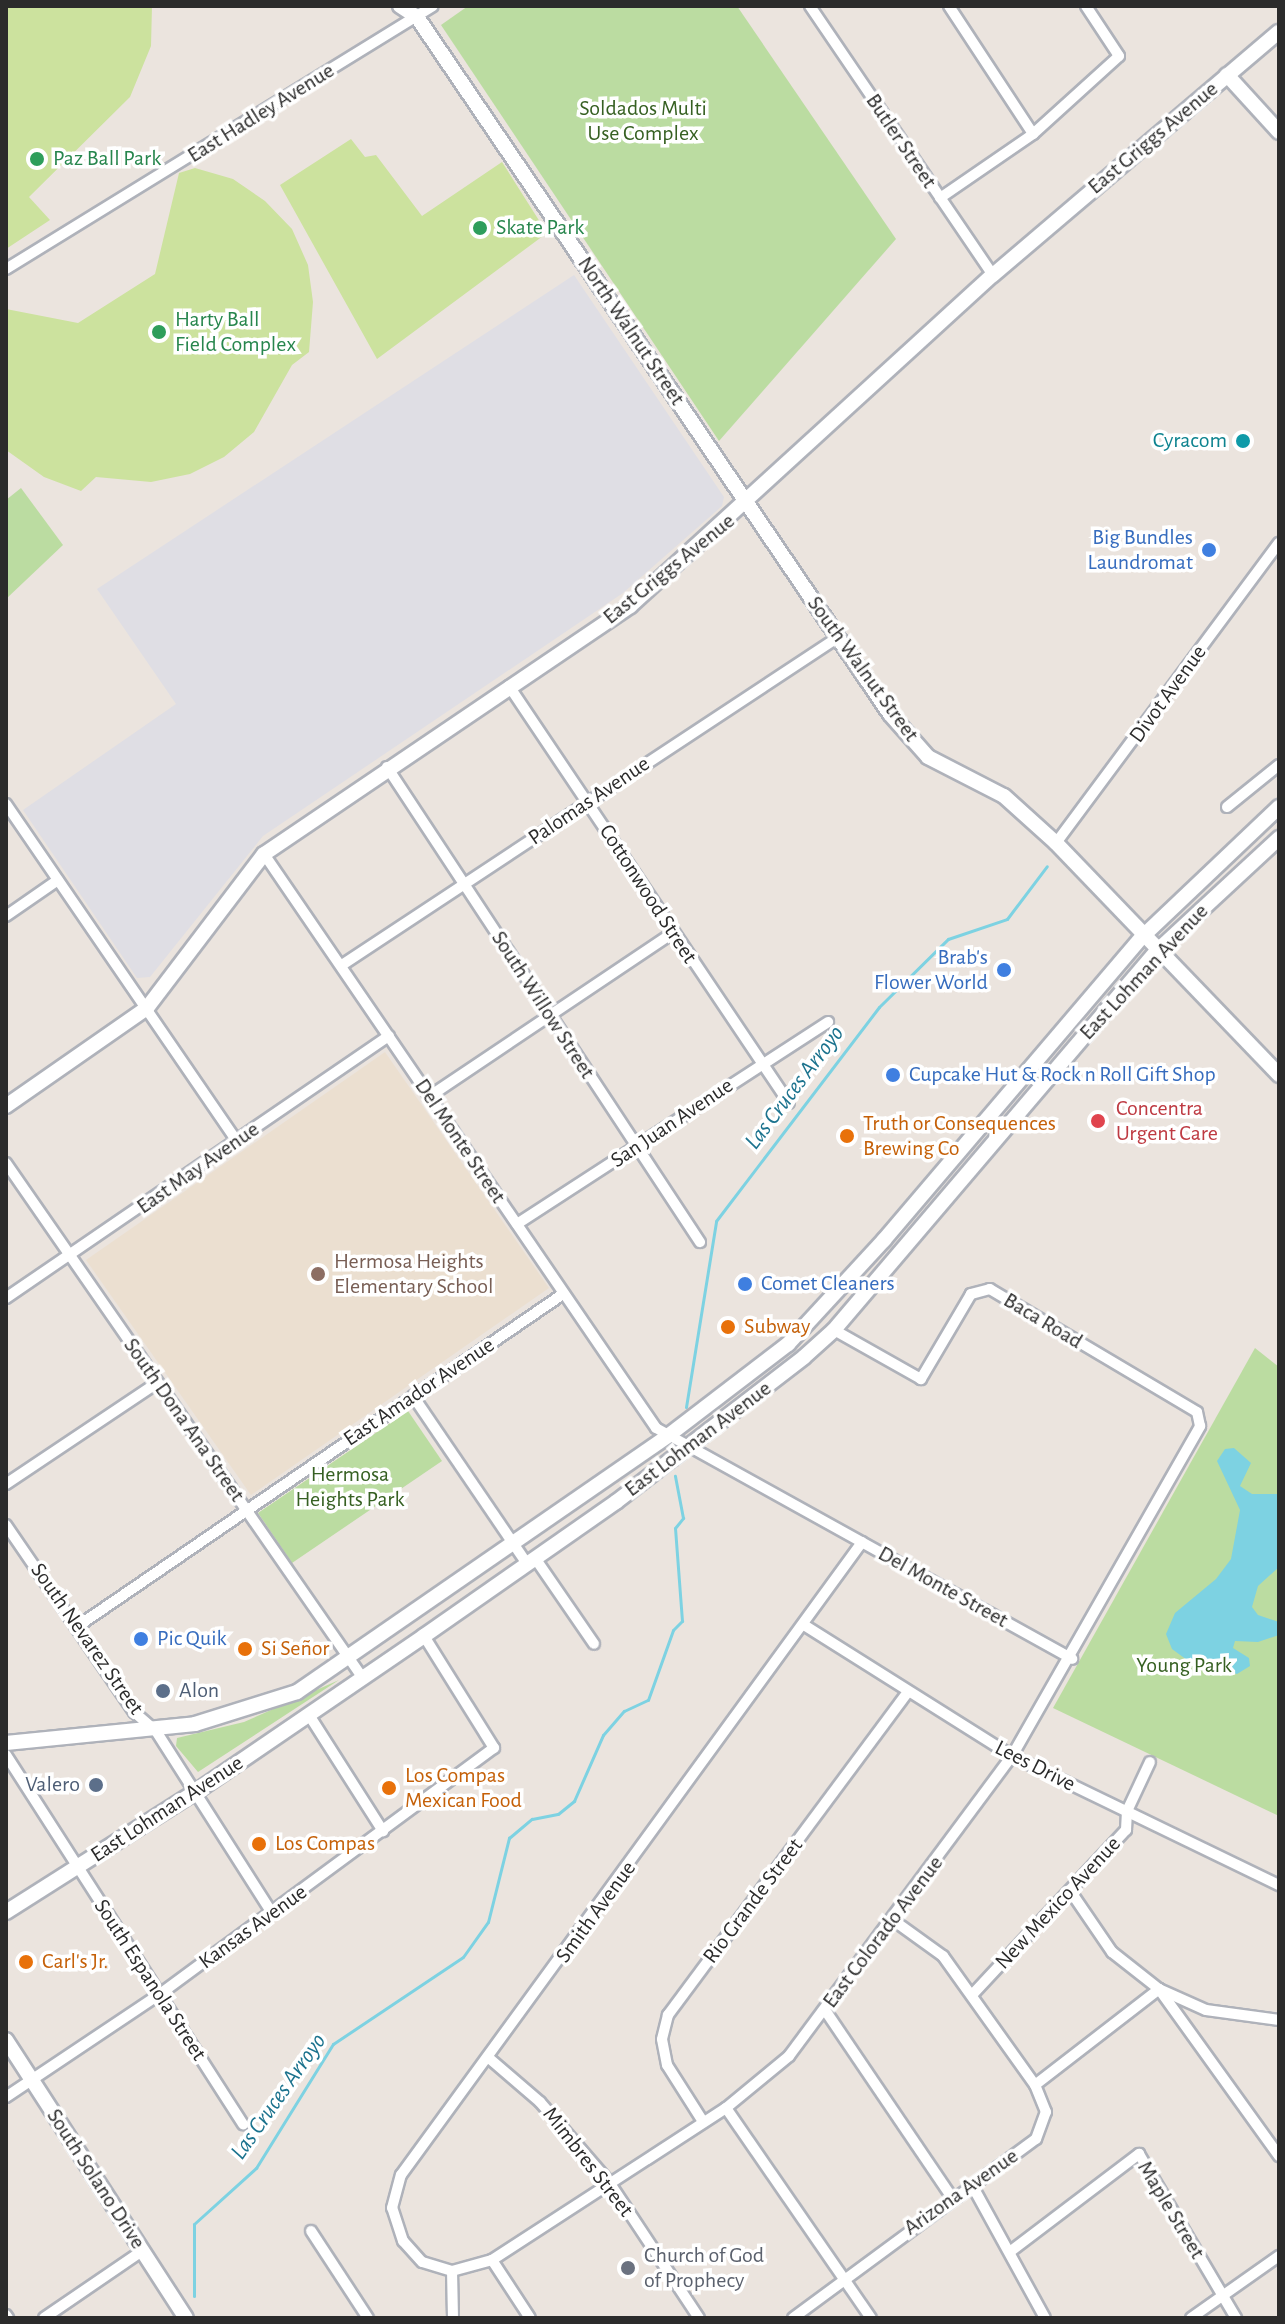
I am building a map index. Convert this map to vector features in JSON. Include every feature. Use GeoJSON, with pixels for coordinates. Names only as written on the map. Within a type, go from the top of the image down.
{"type":"FeatureCollection","features":[{"type":"Feature","properties":{"kind":"street","name":"North Walnut Street"},"geometry":{"type":"LineString","coordinates":[[400,6],[417,17],[749,503]]}},
{"type":"Feature","properties":{"kind":"street","name":"East Hadley Avenue"},"geometry":{"type":"LineString","coordinates":[[6,269],[433,6]]}},
{"type":"Feature","properties":{"kind":"street","name":"Butler Street"},"geometry":{"type":"LineString","coordinates":[[810,6],[993,275]]}},
{"type":"Feature","properties":{"kind":"street"},"geometry":{"type":"LineString","coordinates":[[949,6],[1033,134]]}},
{"type":"Feature","properties":{"kind":"street"},"geometry":{"type":"LineString","coordinates":[[940,198],[1033,134],[1119,56],[1086,6]]}},
{"type":"Feature","properties":{"kind":"street","name":"East Griggs Avenue"},"geometry":{"type":"LineString","coordinates":[[6,1106],[147,1008],[264,854],[387,767],[630,606],[749,503],[993,275],[1279,32]]}},
{"type":"Feature","properties":{"kind":"street"},"geometry":{"type":"LineString","coordinates":[[1227,75],[1279,132]]}},
{"type":"Feature","properties":{"kind":"street","name":"South Walnut Street"},"geometry":{"type":"LineString","coordinates":[[749,503],[890,714],[928,757],[1004,796],[1056,843],[1156,952],[1279,1075]]}},
{"type":"Feature","properties":{"kind":"street","name":"Divot Avenue"},"geometry":{"type":"LineString","coordinates":[[1056,843],[1279,543]]}},
{"type":"Feature","properties":{"kind":"street","name":"Palomas Avenue"},"geometry":{"type":"LineString","coordinates":[[342,965],[837,638]]}},
{"type":"Feature","properties":{"kind":"street","name":"Cottonwood Street"},"geometry":{"type":"LineString","coordinates":[[509,686],[789,1103]]}},
{"type":"Feature","properties":{"kind":"street"},"geometry":{"type":"LineString","coordinates":[[1227,807],[1279,765]]}},
{"type":"Feature","properties":{"kind":"street","name":"South Willow Street"},"geometry":{"type":"LineString","coordinates":[[387,767],[700,1242]]}},
{"type":"Feature","properties":{"kind":"street"},"geometry":{"type":"LineString","coordinates":[[6,804],[237,1141]]}},
{"type":"Feature","properties":{"kind":"street","name":"East Lohman Avenue"},"geometry":{"type":"LineString","coordinates":[[348,1660],[515,1544],[809,1322],[1142,937],[1279,807]]}},
{"type":"Feature","properties":{"kind":"street","name":"East Lohman Avenue"},"geometry":{"type":"LineString","coordinates":[[6,1912],[197,1791],[616,1502],[834,1330],[1156,952],[1250,861],[1279,838]]}},
{"type":"Feature","properties":{"kind":"street"},"geometry":{"type":"LineString","coordinates":[[1234,847],[1250,861]]}},
{"type":"Feature","properties":{"kind":"street","name":"Del Monte Street"},"geometry":{"type":"LineString","coordinates":[[264,854],[563,1294],[663,1432],[1072,1659]]}},
{"type":"Feature","properties":{"kind":"street"},"geometry":{"type":"LineString","coordinates":[[6,916],[58,880]]}},
{"type":"Feature","properties":{"kind":"street"},"geometry":{"type":"LineString","coordinates":[[430,1096],[673,933]]}},
{"type":"Feature","properties":{"kind":"street","name":"San Juan Avenue"},"geometry":{"type":"LineString","coordinates":[[517,1224],[828,1022]]}},
{"type":"Feature","properties":{"kind":"street","name":"East May Avenue"},"geometry":{"type":"LineString","coordinates":[[6,1298],[72,1256],[389,1036]]}},
{"type":"Feature","properties":{"kind":"street","name":"South Dona Ana Street"},"geometry":{"type":"LineString","coordinates":[[6,1163],[362,1677]]}},
{"type":"Feature","properties":{"kind":"street","name":"Baca Road"},"geometry":{"type":"LineString","coordinates":[[834,1330],[921,1379],[971,1294],[990,1289],[1200,1418]]}},
{"type":"Feature","properties":{"kind":"street","name":"East Amador Avenue"},"geometry":{"type":"LineString","coordinates":[[78,1626],[563,1294]]}},
{"type":"Feature","properties":{"kind":"street"},"geometry":{"type":"LineString","coordinates":[[6,1484],[157,1383]]}},
{"type":"Feature","properties":{"kind":"street"},"geometry":{"type":"LineString","coordinates":[[413,1396],[515,1544],[531,1560],[594,1644]]}},
{"type":"Feature","properties":{"kind":"street","name":"East Colorado Avenue"},"geometry":{"type":"LineString","coordinates":[[452,2271],[492,2260],[702,2120],[726,2108],[789,2056],[1012,1756],[1072,1659],[1200,1418]]}},
{"type":"Feature","properties":{"kind":"street","name":"South Nevarez Street"},"geometry":{"type":"LineString","coordinates":[[6,1525],[134,1712],[156,1731],[272,1913]]}},
{"type":"Feature","properties":{"kind":"street","name":"Smith Avenue"},"geometry":{"type":"LineString","coordinates":[[452,2271],[422,2262],[403,2241],[392,2208],[401,2175],[490,2059],[862,1542]]}},
{"type":"Feature","properties":{"kind":"street","name":"Lees Drive"},"geometry":{"type":"LineString","coordinates":[[804,1625],[907,1693],[1012,1756],[1279,1885]]}},
{"type":"Feature","properties":{"kind":"street","name":"Kansas Avenue"},"geometry":{"type":"LineString","coordinates":[[6,2097],[160,1994],[494,1748],[424,1636]]}},
{"type":"Feature","properties":{"kind":"street"},"geometry":{"type":"LineString","coordinates":[[6,1743],[156,1731],[236,1714],[297,1692],[348,1660]]}},
{"type":"Feature","properties":{"kind":"street","name":"Rio Grande Street"},"geometry":{"type":"LineString","coordinates":[[702,2120],[667,2065],[662,2039],[668,2015],[907,1693]]}},
{"type":"Feature","properties":{"kind":"street"},"geometry":{"type":"LineString","coordinates":[[309,1715],[383,1831]]}},
{"type":"Feature","properties":{"kind":"street","name":"South Espanola Street"},"geometry":{"type":"LineString","coordinates":[[6,1755],[243,2124]]}},
{"type":"Feature","properties":{"kind":"street","name":"New Mexico Avenue"},"geometry":{"type":"LineString","coordinates":[[972,1995],[1126,1830],[1127,1811],[1150,1762]]}},
{"type":"Feature","properties":{"kind":"street"},"geometry":{"type":"LineString","coordinates":[[1071,1892],[1112,1952],[1159,1989],[1206,2010],[1279,2020]]}},
{"type":"Feature","properties":{"kind":"street"},"geometry":{"type":"LineString","coordinates":[[893,1920],[943,1956],[1035,2085],[1159,1989]]}},
{"type":"Feature","properties":{"kind":"street"},"geometry":{"type":"LineString","coordinates":[[1159,1989],[1279,2156]]}},
{"type":"Feature","properties":{"kind":"street"},"geometry":{"type":"LineString","coordinates":[[825,2010],[951,2196]]}},
{"type":"Feature","properties":{"kind":"street","name":"South Solano Drive"},"geometry":{"type":"LineString","coordinates":[[6,2040],[186,2318]]}},
{"type":"Feature","properties":{"kind":"street","name":"Mimbres Street"},"geometry":{"type":"LineString","coordinates":[[490,2059],[540,2102],[609,2182],[699,2318]]}},
{"type":"Feature","properties":{"kind":"street","name":"Arizona Avenue"},"geometry":{"type":"LineString","coordinates":[[793,2318],[951,2196],[973,2187],[1036,2139],[1046,2112],[1035,2085]]}},
{"type":"Feature","properties":{"kind":"street"},"geometry":{"type":"LineString","coordinates":[[726,2108],[841,2280],[871,2318]]}},
{"type":"Feature","properties":{"kind":"street","name":"Maple Street"},"geometry":{"type":"LineString","coordinates":[[1011,2251],[1139,2154],[1236,2318]]}},
{"type":"Feature","properties":{"kind":"street"},"geometry":{"type":"LineString","coordinates":[[973,2187],[1011,2251],[1045,2318]]}},
{"type":"Feature","properties":{"kind":"street"},"geometry":{"type":"LineString","coordinates":[[311,2231],[368,2318]]}},
{"type":"Feature","properties":{"kind":"street"},"geometry":{"type":"LineString","coordinates":[[44,2318],[142,2251]]}},
{"type":"Feature","properties":{"kind":"street"},"geometry":{"type":"LineString","coordinates":[[1191,2318],[1279,2256]]}},
{"type":"Feature","properties":{"kind":"street"},"geometry":{"type":"LineString","coordinates":[[492,2260],[530,2318]]}},
{"type":"Feature","properties":{"kind":"street"},"geometry":{"type":"LineString","coordinates":[[452,2271],[453,2318]]}},
{"type":"Feature","properties":{"kind":"shaded area"},"geometry":{"type":"Polygon","coordinates":[[[574,275],[724,497],[722,506],[623,593],[263,836],[150,977],[137,978],[23,810],[176,704],[97,589],[574,275]]]}},
{"type":"Feature","properties":{"kind":"shaded area","name":"Hermosa Heights Elementary School"},"geometry":{"type":"Polygon","coordinates":[[[385,1052],[549,1288],[251,1495],[86,1260],[385,1052]]]}},
{"type":"Feature","properties":{"kind":"green space","name":"Paz Ball Park"},"geometry":{"type":"Polygon","coordinates":[[[6,6],[152,6],[151,46],[130,97],[29,197],[50,220],[6,249],[6,6]]]}},
{"type":"Feature","properties":{"kind":"green space","name":"Soldados Multi Use Complex"},"geometry":{"type":"Polygon","coordinates":[[[468,6],[737,6],[896,239],[719,441],[441,25],[468,6]]]}},
{"type":"Feature","properties":{"kind":"green space"},"geometry":{"type":"Polygon","coordinates":[[[351,139],[365,157],[376,155],[422,216],[502,162],[547,233],[377,359],[280,185],[351,139]]]}},
{"type":"Feature","properties":{"kind":"green space","name":"Harty Ball Field Complex"},"geometry":{"type":"Polygon","coordinates":[[[195,168],[233,179],[265,201],[292,229],[308,265],[313,302],[309,352],[292,365],[254,432],[224,457],[190,474],[151,482],[96,477],[81,491],[44,477],[6,450],[6,309],[78,323],[155,274],[179,173],[195,168]]]}},
{"type":"Feature","properties":{"kind":"green space"},"geometry":{"type":"Polygon","coordinates":[[[21,488],[63,545],[6,599],[6,500],[21,488]]]}},
{"type":"Feature","properties":{"kind":"green space","name":"Young Park"},"geometry":{"type":"Polygon","coordinates":[[[1255,1348],[1279,1367],[1279,1816],[1053,1708],[1255,1348]]]}},
{"type":"Feature","properties":{"kind":"green space","name":"Hermosa Heights Park"},"geometry":{"type":"Polygon","coordinates":[[[408,1411],[442,1461],[292,1563],[258,1513],[408,1411]]]}},
{"type":"Feature","properties":{"kind":"green space"},"geometry":{"type":"Polygon","coordinates":[[[339,1680],[198,1772],[176,1746],[177,1738],[244,1722],[339,1680]]]}},
{"type":"Feature","properties":{"kind":"water"},"geometry":{"type":"Polygon","coordinates":[[[1234,1448],[1251,1463],[1240,1486],[1252,1494],[1279,1494],[1279,1567],[1258,1586],[1252,1607],[1258,1615],[1279,1622],[1279,1635],[1258,1642],[1235,1641],[1233,1648],[1249,1658],[1250,1666],[1237,1674],[1187,1660],[1172,1649],[1166,1634],[1175,1613],[1216,1579],[1231,1559],[1240,1510],[1217,1461],[1225,1449],[1234,1448]]]}},
{"type":"Feature","properties":{"kind":"waterway","name":"Las Cruces Arroyo"},"geometry":{"type":"LineString","coordinates":[[686,1407],[716,1221],[879,1007],[948,939],[1007,919],[1047,866]]}},
{"type":"Feature","properties":{"kind":"waterway","name":"Las Cruces Arroyo"},"geometry":{"type":"LineString","coordinates":[[194,2296],[194,2224],[256,2168],[333,2044],[463,1957],[488,1922],[509,1838],[532,1819],[558,1814],[574,1801],[603,1735],[624,1711],[648,1700],[673,1630],[682,1621],[675,1528],[683,1518],[675,1476]]}},
{"type":"Feature","properties":{"kind":"place","name":"Paz Ball Park"},"geometry":{"type":"Point","coordinates":[37,159]}},
{"type":"Feature","properties":{"kind":"place","name":"Skate Park"},"geometry":{"type":"Point","coordinates":[480,228]}},
{"type":"Feature","properties":{"kind":"place","name":"Harty Ball Field Complex"},"geometry":{"type":"Point","coordinates":[159,332]}},
{"type":"Feature","properties":{"kind":"place","name":"Cyracom"},"geometry":{"type":"Point","coordinates":[1243,441]}},
{"type":"Feature","properties":{"kind":"place","name":"Big Bundles Laundromat"},"geometry":{"type":"Point","coordinates":[1209,550]}},
{"type":"Feature","properties":{"kind":"place","name":"Brab's Flower World"},"geometry":{"type":"Point","coordinates":[1004,970]}},
{"type":"Feature","properties":{"kind":"place","name":"Cupcake Hut & Rock n Roll Gift Shop"},"geometry":{"type":"Point","coordinates":[893,1075]}},
{"type":"Feature","properties":{"kind":"place","name":"Concentra Urgent Care"},"geometry":{"type":"Point","coordinates":[1098,1121]}},
{"type":"Feature","properties":{"kind":"place","name":"Truth or Consequences Brewing Co"},"geometry":{"type":"Point","coordinates":[847,1136]}},
{"type":"Feature","properties":{"kind":"place","name":"Hermosa Heights Elementary School"},"geometry":{"type":"Point","coordinates":[318,1274]}},
{"type":"Feature","properties":{"kind":"place","name":"Comet Cleaners"},"geometry":{"type":"Point","coordinates":[745,1284]}},
{"type":"Feature","properties":{"kind":"place","name":"Subway"},"geometry":{"type":"Point","coordinates":[728,1327]}},
{"type":"Feature","properties":{"kind":"place","name":"Pic Quik"},"geometry":{"type":"Point","coordinates":[141,1639]}},
{"type":"Feature","properties":{"kind":"place","name":"Si Señor"},"geometry":{"type":"Point","coordinates":[245,1649]}},
{"type":"Feature","properties":{"kind":"place","name":"Alon"},"geometry":{"type":"Point","coordinates":[163,1691]}},
{"type":"Feature","properties":{"kind":"place","name":"Valero"},"geometry":{"type":"Point","coordinates":[96,1785]}},
{"type":"Feature","properties":{"kind":"place","name":"Los Compas Mexican Food"},"geometry":{"type":"Point","coordinates":[389,1788]}},
{"type":"Feature","properties":{"kind":"place","name":"Los Compas"},"geometry":{"type":"Point","coordinates":[259,1844]}},
{"type":"Feature","properties":{"kind":"place","name":"Carl's Jr."},"geometry":{"type":"Point","coordinates":[26,1962]}},
{"type":"Feature","properties":{"kind":"place","name":"Church of God of Prophecy"},"geometry":{"type":"Point","coordinates":[628,2268]}}]}
